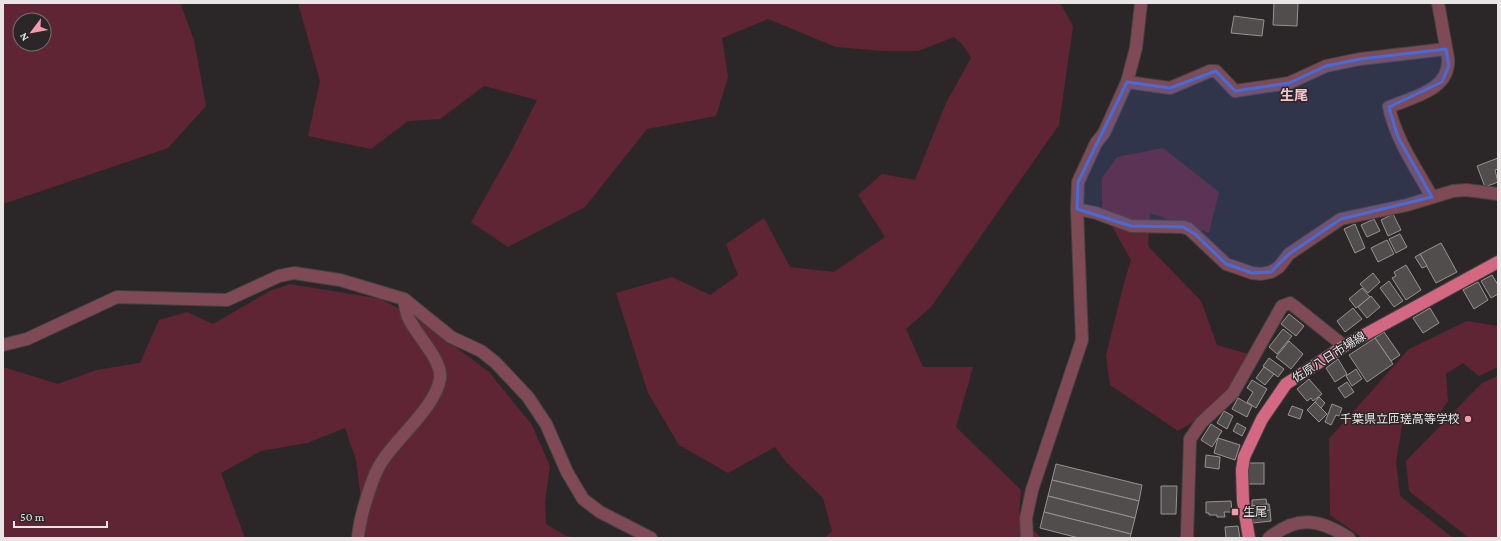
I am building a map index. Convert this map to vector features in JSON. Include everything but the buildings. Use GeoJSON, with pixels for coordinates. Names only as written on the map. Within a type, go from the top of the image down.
{"type":"FeatureCollection","features":[{"type":"Feature","properties":{"kind":"main road","name":"佐原八日市場線"},"geometry":{"type":"LineString","coordinates":[[1249,538],[1242,502],[1242,470],[1244,457],[1254,433],[1276,396],[1286,384],[1344,346],[1498,262]]}},
{"type":"Feature","properties":{"kind":"street"},"geometry":{"type":"LineString","coordinates":[[1026,538],[1026,518],[1032,490],[1082,340],[1077,209],[1078,182],[1096,143],[1104,133],[1127,82],[1136,48],[1142,3]]}},
{"type":"Feature","properties":{"kind":"street"},"geometry":{"type":"LineString","coordinates":[[1432,197],[1398,137],[1392,124],[1389,107],[1434,88],[1442,82],[1449,66],[1438,3]]}},
{"type":"Feature","properties":{"kind":"street"},"geometry":{"type":"LineString","coordinates":[[1127,82],[1170,88],[1210,71],[1216,71],[1235,91],[1289,84],[1326,66],[1360,59],[1446,48]]}},
{"type":"Feature","properties":{"kind":"street"},"geometry":{"type":"LineString","coordinates":[[1077,209],[1096,212],[1131,226],[1183,227],[1190,229],[1226,264],[1252,273],[1261,274],[1271,272],[1279,267],[1289,254],[1341,219],[1407,205],[1453,191],[1466,190],[1498,194]]}},
{"type":"Feature","properties":{"kind":"street"},"geometry":{"type":"LineString","coordinates":[[3,345],[27,339],[117,297],[227,300],[279,276],[294,273],[340,280],[404,299],[425,318],[451,337],[481,351],[495,362],[524,392],[546,424],[567,472],[583,499],[600,512],[651,538]]}},
{"type":"Feature","properties":{"kind":"street"},"geometry":{"type":"LineString","coordinates":[[358,538],[359,528],[373,481],[382,461],[429,405],[440,378],[435,358],[409,318],[404,299]]}},
{"type":"Feature","properties":{"kind":"street"},"geometry":{"type":"LineString","coordinates":[[1187,538],[1190,439],[1202,423],[1233,393],[1282,306],[1290,303],[1344,346]]}},
{"type":"Feature","properties":{"kind":"street"},"geometry":{"type":"LineString","coordinates":[[1269,538],[1289,525],[1312,522],[1337,530],[1349,538]]}},
{"type":"Feature","properties":{"kind":"highlighted area"},"geometry":{"type":"Polygon","coordinates":[[[1446,49],[1449,66],[1442,82],[1389,107],[1398,137],[1432,197],[1341,219],[1289,254],[1271,272],[1252,273],[1226,264],[1195,234],[1183,227],[1131,226],[1077,209],[1078,182],[1127,82],[1170,88],[1216,71],[1235,91],[1289,83],[1326,66],[1360,59],[1446,49]]]}},
{"type":"Feature","properties":{"kind":"shaded area"},"geometry":{"type":"Polygon","coordinates":[[[3,3],[182,3],[181,5],[194,40],[206,106],[168,148],[3,204],[3,3]]]}},
{"type":"Feature","properties":{"kind":"shaded area"},"geometry":{"type":"Polygon","coordinates":[[[298,3],[1060,3],[1073,26],[1059,125],[931,307],[906,329],[923,367],[973,367],[956,427],[1021,490],[1019,515],[1041,538],[825,538],[832,531],[823,498],[787,463],[775,447],[728,473],[679,445],[648,393],[616,293],[672,277],[710,295],[738,275],[726,244],[764,218],[790,267],[834,272],[885,237],[858,195],[882,174],[915,180],[946,103],[971,58],[963,45],[954,37],[918,51],[884,51],[836,47],[768,19],[722,38],[728,77],[716,116],[647,129],[585,207],[508,247],[471,222],[512,150],[537,100],[484,86],[440,119],[408,121],[371,149],[308,136],[320,81],[298,3]]]}},
{"type":"Feature","properties":{"kind":"shaded area"},"geometry":{"type":"Polygon","coordinates":[[[1163,148],[1219,192],[1209,233],[1150,213],[1148,246],[1201,301],[1217,345],[1252,355],[1216,409],[1178,431],[1110,385],[1106,355],[1131,260],[1102,208],[1102,178],[1117,157],[1163,148]]]}},
{"type":"Feature","properties":{"kind":"shaded area"},"geometry":{"type":"Polygon","coordinates":[[[290,284],[381,299],[418,319],[489,372],[532,425],[550,466],[545,501],[546,524],[566,536],[576,538],[366,538],[356,460],[345,428],[307,443],[261,451],[221,473],[245,538],[3,538],[3,367],[58,384],[96,370],[140,363],[159,320],[187,312],[213,324],[270,291],[290,284]]]}},
{"type":"Feature","properties":{"kind":"shaded area"},"geometry":{"type":"Polygon","coordinates":[[[1467,321],[1498,326],[1498,367],[1479,376],[1463,363],[1446,374],[1448,401],[1438,416],[1418,411],[1403,420],[1396,462],[1400,496],[1453,538],[1363,538],[1330,515],[1329,439],[1409,349],[1467,321]]]}},
{"type":"Feature","properties":{"kind":"shaded area","name":"千葉県立匝瑳高等学校"},"geometry":{"type":"Polygon","coordinates":[[[1498,376],[1498,538],[1469,538],[1409,491],[1406,461],[1482,383],[1498,376]]]}},
{"type":"Feature","properties":{"kind":"place","name":"千葉県立匝瑳高等学校"},"geometry":{"type":"Point","coordinates":[1468,419]}},
{"type":"Feature","properties":{"kind":"place","name":"生尾"},"geometry":{"type":"Point","coordinates":[1235,512]}},
{"type":"Feature","properties":{"kind":"district","name":"生尾"},"geometry":{"type":"Point","coordinates":[1294,95]}}]}
